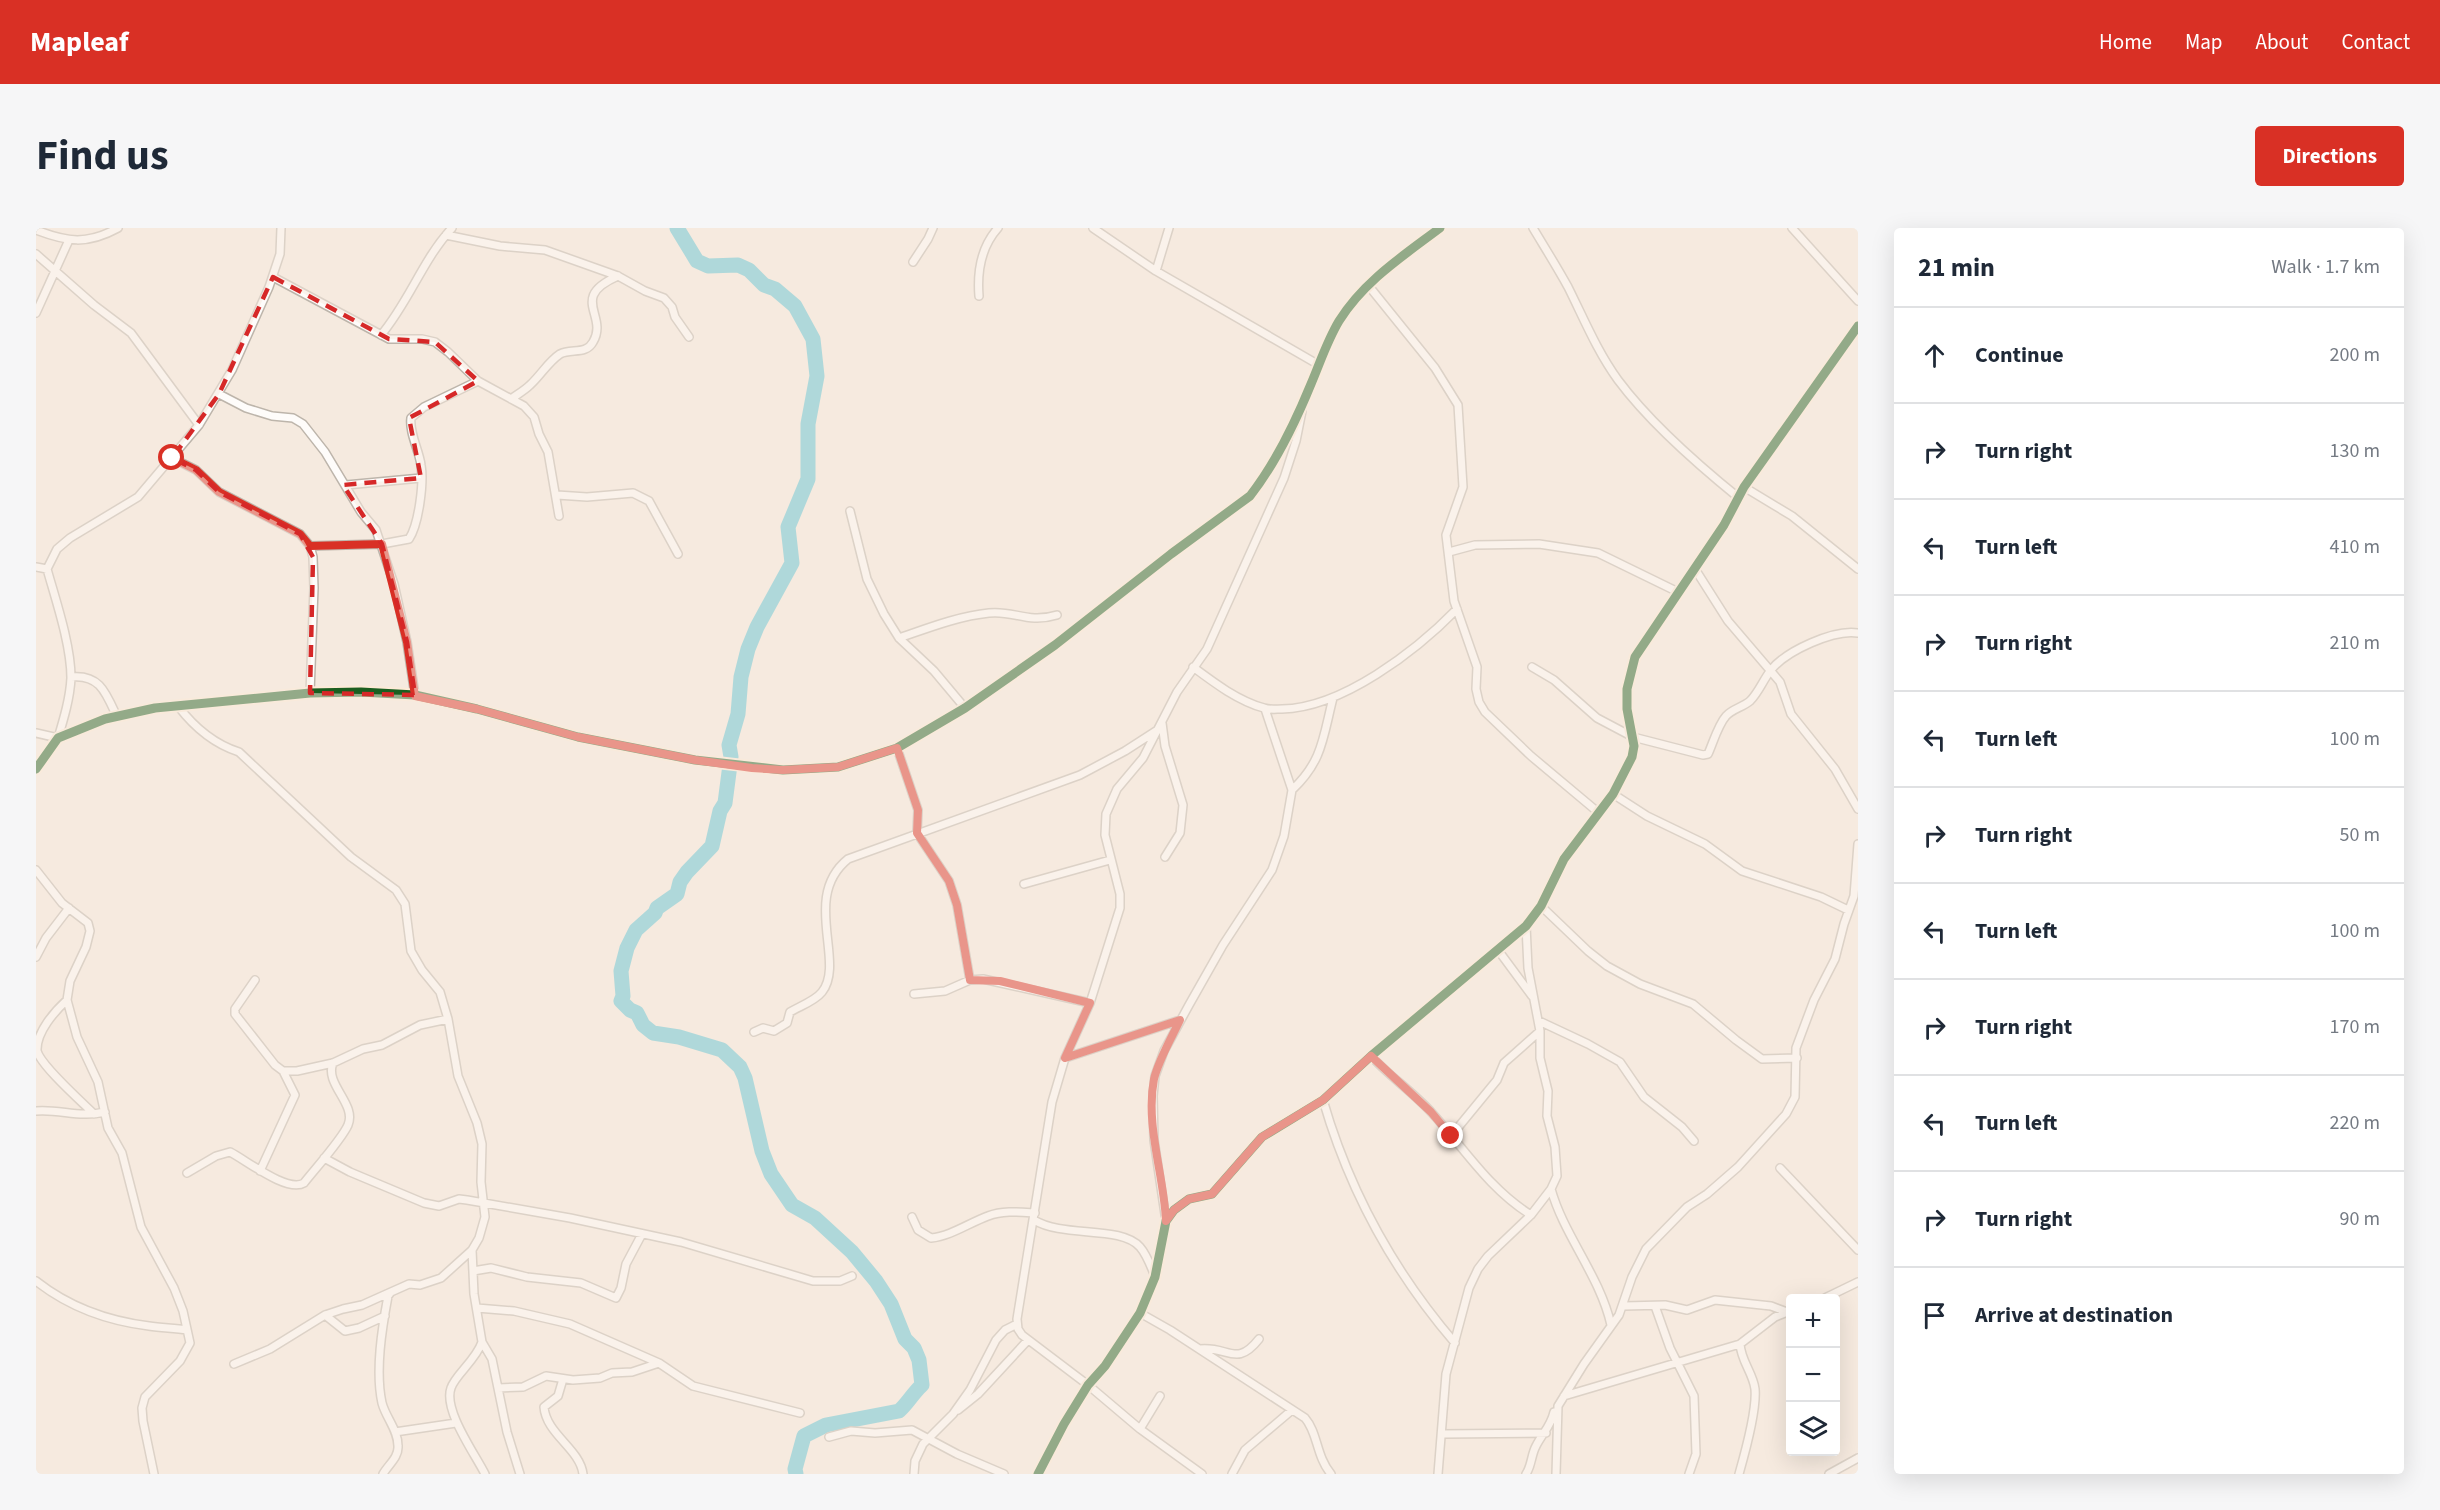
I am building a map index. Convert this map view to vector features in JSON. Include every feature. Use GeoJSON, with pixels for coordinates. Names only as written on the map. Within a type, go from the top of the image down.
{"type":"FeatureCollection","features":[{"type":"Feature","properties":{"kind":"street"},"geometry":{"type":"LineString","coordinates":[[36,231],[69,240],[86,239],[118,228]]}},
{"type":"Feature","properties":{"kind":"street"},"geometry":{"type":"LineString","coordinates":[[36,769],[58,738],[67,708],[71,677],[61,615],[47,569],[57,549],[70,537],[138,497],[199,425],[219,394],[273,277],[280,254],[281,228]]}},
{"type":"Feature","properties":{"kind":"street"},"geometry":{"type":"LineString","coordinates":[[381,335],[452,228]]}},
{"type":"Feature","properties":{"kind":"street"},"geometry":{"type":"LineString","coordinates":[[913,262],[933,228]]}},
{"type":"Feature","properties":{"kind":"street"},"geometry":{"type":"LineString","coordinates":[[979,296],[978,270],[990,239],[998,228]]}},
{"type":"Feature","properties":{"kind":"street"},"geometry":{"type":"LineString","coordinates":[[1093,228],[1156,271],[1319,364]]}},
{"type":"Feature","properties":{"kind":"street"},"geometry":{"type":"LineString","coordinates":[[1156,271],[1169,228]]}},
{"type":"Feature","properties":{"kind":"street"},"geometry":{"type":"LineString","coordinates":[[36,733],[58,738],[105,718],[154,708],[310,693],[361,692],[415,696],[477,709],[578,737],[695,760],[752,768],[783,770],[838,767],[897,748],[965,708],[1055,645],[1171,554],[1250,496],[1266,476],[1303,405],[1340,320],[1368,285],[1440,228]]}},
{"type":"Feature","properties":{"kind":"street"},"geometry":{"type":"LineString","coordinates":[[1533,228],[1567,286],[1598,349],[1618,380],[1688,453],[1739,498]]}},
{"type":"Feature","properties":{"kind":"street"},"geometry":{"type":"LineString","coordinates":[[1792,228],[1858,301]]}},
{"type":"Feature","properties":{"kind":"street"},"geometry":{"type":"LineString","coordinates":[[446,235],[500,246],[545,250],[618,276],[645,291],[664,298],[672,307],[675,317],[689,337]]}},
{"type":"Feature","properties":{"kind":"street"},"geometry":{"type":"LineString","coordinates":[[36,313],[69,240]]}},
{"type":"Feature","properties":{"kind":"street"},"geometry":{"type":"LineString","coordinates":[[36,254],[131,333],[199,425]]}},
{"type":"Feature","properties":{"kind":"street"},"geometry":{"type":"LineString","coordinates":[[511,399],[530,386],[558,355],[566,351],[583,350],[593,343],[596,334],[592,307],[594,292],[606,281],[618,276]]}},
{"type":"Feature","properties":{"kind":"street"},"geometry":{"type":"LineString","coordinates":[[273,277],[388,339],[422,339],[435,342],[478,381],[524,406],[534,417],[548,452],[560,516]]}},
{"type":"Feature","properties":{"kind":"street"},"geometry":{"type":"LineString","coordinates":[[1368,285],[1435,368],[1458,405],[1464,479],[1459,502],[1447,529],[1452,589],[1477,667],[1477,696],[1485,712],[1541,765],[1599,813]]}},
{"type":"Feature","properties":{"kind":"street"},"geometry":{"type":"LineString","coordinates":[[1166,1221],[1174,1210],[1189,1199],[1212,1194],[1250,1149],[1270,1130],[1301,1115],[1323,1100],[1371,1056],[1526,926],[1541,906],[1564,859],[1613,794],[1632,757],[1633,737],[1627,709],[1627,688],[1635,657],[1695,569],[1744,487],[1858,326]]}},
{"type":"Feature","properties":{"kind":"street"},"geometry":{"type":"LineString","coordinates":[[310,546],[382,544],[403,542],[409,539],[412,535],[421,494],[422,466],[410,423],[413,415],[478,381]]}},
{"type":"Feature","properties":{"kind":"street"},"geometry":{"type":"LineString","coordinates":[[219,394],[246,408],[272,416],[294,418],[303,424],[325,452],[346,485],[353,501],[376,530],[382,544],[407,642],[415,696]]}},
{"type":"Feature","properties":{"kind":"street"},"geometry":{"type":"LineString","coordinates":[[1202,1474],[1140,1429],[1020,1332],[1017,1324],[1020,1290],[1035,1217],[1052,1102],[1065,1058],[1090,1003],[1120,908],[1120,894],[1105,835],[1106,814],[1117,789],[1143,758],[1192,667],[1207,650],[1284,478],[1296,441],[1303,405]]}},
{"type":"Feature","properties":{"kind":"street"},"geometry":{"type":"LineString","coordinates":[[172,458],[196,470],[219,492],[300,534],[310,546],[313,557],[314,588],[310,693]]}},
{"type":"Feature","properties":{"kind":"street"},"geometry":{"type":"LineString","coordinates":[[346,485],[421,478]]}},
{"type":"Feature","properties":{"kind":"street"},"geometry":{"type":"LineString","coordinates":[[1744,487],[1792,516],[1858,569]]}},
{"type":"Feature","properties":{"kind":"street"},"geometry":{"type":"LineString","coordinates":[[557,495],[587,497],[633,493],[649,501],[678,554]]}},
{"type":"Feature","properties":{"kind":"street"},"geometry":{"type":"LineString","coordinates":[[850,512],[867,579],[884,614],[899,638],[934,670],[965,708]]}},
{"type":"Feature","properties":{"kind":"street"},"geometry":{"type":"LineString","coordinates":[[1449,552],[1475,545],[1539,544],[1598,553],[1678,592]]}},
{"type":"Feature","properties":{"kind":"street"},"geometry":{"type":"LineString","coordinates":[[36,567],[47,569]]}},
{"type":"Feature","properties":{"kind":"street"},"geometry":{"type":"LineString","coordinates":[[1695,569],[1728,621],[1780,682],[1791,714],[1835,769],[1858,810]]}},
{"type":"Feature","properties":{"kind":"street"},"geometry":{"type":"LineString","coordinates":[[1192,667],[1246,701],[1265,709],[1301,709],[1333,698],[1362,684],[1436,630],[1457,609]]}},
{"type":"Feature","properties":{"kind":"street"},"geometry":{"type":"LineString","coordinates":[[899,638],[960,619],[990,613],[1033,619],[1057,615]]}},
{"type":"Feature","properties":{"kind":"street"},"geometry":{"type":"LineString","coordinates":[[1532,667],[1554,680],[1597,718],[1633,737],[1694,755],[1708,754],[1726,716],[1749,702],[1771,670],[1806,645],[1837,633],[1848,631],[1858,633]]}},
{"type":"Feature","properties":{"kind":"street"},"geometry":{"type":"LineString","coordinates":[[71,677],[90,677],[97,682],[117,717]]}},
{"type":"Feature","properties":{"kind":"street"},"geometry":{"type":"LineString","coordinates":[[1292,790],[1307,775],[1318,758],[1333,698]]}},
{"type":"Feature","properties":{"kind":"street"},"geometry":{"type":"LineString","coordinates":[[178,705],[193,723],[219,746],[238,752],[351,857],[396,890],[405,904],[411,951],[422,970],[440,992],[448,1019],[454,1064],[477,1123],[482,1144],[482,1202],[485,1217],[483,1228],[472,1250],[441,1278],[420,1285],[409,1284],[362,1305],[325,1316],[270,1349],[234,1364]]}},
{"type":"Feature","properties":{"kind":"street"},"geometry":{"type":"LineString","coordinates":[[1038,1474],[1064,1424],[1088,1385],[1105,1366],[1140,1313],[1155,1276],[1166,1221],[1155,1149],[1153,1088],[1155,1076],[1164,1051],[1180,1020],[1223,945],[1272,870],[1284,836],[1292,790],[1265,709]]}},
{"type":"Feature","properties":{"kind":"street"},"geometry":{"type":"LineString","coordinates":[[1162,721],[1165,746],[1183,806],[1180,833],[1165,858]]}},
{"type":"Feature","properties":{"kind":"street"},"geometry":{"type":"LineString","coordinates":[[754,1032],[763,1028],[774,1031],[787,1023],[790,1012],[821,993],[826,984],[829,968],[825,907],[830,879],[848,859],[1080,775],[1158,730]]}},
{"type":"Feature","properties":{"kind":"street"},"geometry":{"type":"LineString","coordinates":[[897,748],[918,810],[917,833],[949,881],[962,923],[970,980]]}},
{"type":"Feature","properties":{"kind":"street"},"geometry":{"type":"LineString","coordinates":[[1613,794],[1639,812],[1699,840],[1742,871],[1821,897],[1848,910]]}},
{"type":"Feature","properties":{"kind":"street"},"geometry":{"type":"LineString","coordinates":[[1556,1474],[1558,1406],[1624,1306],[1637,1268],[1647,1249],[1658,1234],[1687,1207],[1707,1194],[1738,1167],[1786,1114],[1795,1098],[1796,1048],[1801,1032],[1835,959],[1855,887],[1855,856],[1858,844]]}},
{"type":"Feature","properties":{"kind":"street"},"geometry":{"type":"LineString","coordinates":[[1024,884],[1110,860]]}},
{"type":"Feature","properties":{"kind":"street"},"geometry":{"type":"LineString","coordinates":[[36,870],[69,908],[88,923],[90,932],[86,947],[70,981],[67,1000],[77,1037],[98,1082],[108,1128],[125,1164],[141,1227],[174,1288],[190,1343],[187,1351],[145,1397],[142,1408],[151,1472]]}},
{"type":"Feature","properties":{"kind":"street"},"geometry":{"type":"LineString","coordinates":[[1541,906],[1607,966],[1640,984],[1693,1004],[1762,1059],[1797,1058]]}},
{"type":"Feature","properties":{"kind":"street"},"geometry":{"type":"LineString","coordinates":[[36,957],[46,938],[69,908]]}},
{"type":"Feature","properties":{"kind":"street"},"geometry":{"type":"LineString","coordinates":[[1438,1474],[1446,1374],[1463,1306],[1478,1269],[1499,1243],[1531,1215],[1551,1189],[1557,1176],[1555,1147],[1547,1116],[1548,1091],[1540,1058],[1539,1021],[1528,968],[1526,926]]}},
{"type":"Feature","properties":{"kind":"street"},"geometry":{"type":"LineString","coordinates":[[1498,950],[1533,996]]}},
{"type":"Feature","properties":{"kind":"street"},"geometry":{"type":"LineString","coordinates":[[255,980],[235,1014],[275,1065],[283,1071],[295,1095],[260,1171]]}},
{"type":"Feature","properties":{"kind":"street"},"geometry":{"type":"LineString","coordinates":[[914,994],[945,991],[970,980],[1000,981],[1090,1003]]}},
{"type":"Feature","properties":{"kind":"street"},"geometry":{"type":"LineString","coordinates":[[67,1000],[43,1027],[36,1050],[52,1071],[94,1114]]}},
{"type":"Feature","properties":{"kind":"street"},"geometry":{"type":"LineString","coordinates":[[283,1071],[297,1071],[333,1063],[363,1049],[382,1045],[420,1025],[448,1019]]}},
{"type":"Feature","properties":{"kind":"street"},"geometry":{"type":"LineString","coordinates":[[1065,1058],[1180,1020]]}},
{"type":"Feature","properties":{"kind":"street"},"geometry":{"type":"LineString","coordinates":[[1539,1021],[1595,1047],[1620,1062],[1644,1097],[1682,1127],[1694,1141]]}},
{"type":"Feature","properties":{"kind":"street"},"geometry":{"type":"LineString","coordinates":[[1451,1136],[1497,1080],[1501,1067],[1540,1031]]}},
{"type":"Feature","properties":{"kind":"street"},"geometry":{"type":"LineString","coordinates":[[1371,1056],[1431,1112],[1488,1180],[1531,1215]]}},
{"type":"Feature","properties":{"kind":"street"},"geometry":{"type":"LineString","coordinates":[[187,1173],[230,1152],[260,1171],[294,1185],[304,1183],[348,1125],[349,1118],[330,1073],[333,1063]]}},
{"type":"Feature","properties":{"kind":"street"},"geometry":{"type":"LineString","coordinates":[[1323,1100],[1347,1168],[1381,1238],[1414,1292],[1455,1343]]}},
{"type":"Feature","properties":{"kind":"street"},"geometry":{"type":"LineString","coordinates":[[36,1111],[52,1111],[78,1116],[105,1112]]}},
{"type":"Feature","properties":{"kind":"street"},"geometry":{"type":"LineString","coordinates":[[324,1158],[350,1172],[424,1203],[439,1206],[459,1199],[482,1202],[642,1234],[708,1249],[813,1281],[840,1281],[852,1276]]}},
{"type":"Feature","properties":{"kind":"street"},"geometry":{"type":"LineString","coordinates":[[1780,1168],[1858,1250]]}},
{"type":"Feature","properties":{"kind":"street"},"geometry":{"type":"LineString","coordinates":[[1551,1189],[1595,1281],[1611,1324]]}},
{"type":"Feature","properties":{"kind":"street"},"geometry":{"type":"LineString","coordinates":[[912,1217],[918,1230],[931,1238],[948,1234],[990,1215],[1003,1212],[1035,1217],[1046,1227],[1067,1232],[1096,1232],[1129,1240],[1142,1249],[1155,1276]]}},
{"type":"Feature","properties":{"kind":"street"},"geometry":{"type":"LineString","coordinates":[[473,1271],[491,1268],[527,1277],[581,1283],[616,1298],[629,1257],[642,1234]]}},
{"type":"Feature","properties":{"kind":"street"},"geometry":{"type":"LineString","coordinates":[[472,1250],[482,1342],[492,1359],[507,1432],[520,1474]]}},
{"type":"Feature","properties":{"kind":"street"},"geometry":{"type":"LineString","coordinates":[[36,1281],[61,1300],[95,1314],[131,1323],[187,1330]]}},
{"type":"Feature","properties":{"kind":"street"},"geometry":{"type":"LineString","coordinates":[[1835,1294],[1858,1282]]}},
{"type":"Feature","properties":{"kind":"street"},"geometry":{"type":"LineString","coordinates":[[382,1474],[397,1455],[398,1447],[395,1432],[382,1404],[381,1395],[380,1352],[391,1292]]}},
{"type":"Feature","properties":{"kind":"street"},"geometry":{"type":"LineString","coordinates":[[1624,1306],[1655,1305],[1690,1310],[1715,1300],[1762,1305],[1786,1311]]}},
{"type":"Feature","properties":{"kind":"street"},"geometry":{"type":"LineString","coordinates":[[1655,1305],[1678,1364],[1694,1396],[1696,1454],[1689,1474]]}},
{"type":"Feature","properties":{"kind":"street"},"geometry":{"type":"LineString","coordinates":[[477,1308],[514,1311],[570,1324],[659,1363],[693,1386],[800,1413]]}},
{"type":"Feature","properties":{"kind":"street"},"geometry":{"type":"LineString","coordinates":[[1140,1313],[1200,1349],[1305,1418],[1311,1426],[1324,1465],[1331,1474]]}},
{"type":"Feature","properties":{"kind":"street"},"geometry":{"type":"LineString","coordinates":[[1526,1474],[1531,1466],[1536,1446],[1553,1419],[1557,1402],[1565,1395],[1678,1364],[1740,1344],[1762,1325],[1786,1313]]}},
{"type":"Feature","properties":{"kind":"street"},"geometry":{"type":"LineString","coordinates":[[325,1316],[345,1331],[359,1328],[385,1316]]}},
{"type":"Feature","properties":{"kind":"street"},"geometry":{"type":"LineString","coordinates":[[954,1414],[970,1390],[996,1340],[1005,1330],[1017,1324]]}},
{"type":"Feature","properties":{"kind":"street"},"geometry":{"type":"LineString","coordinates":[[1200,1349],[1211,1348],[1227,1353],[1243,1354],[1249,1351],[1259,1339]]}},
{"type":"Feature","properties":{"kind":"street"},"geometry":{"type":"LineString","coordinates":[[914,1474],[918,1453],[929,1439],[978,1394],[1029,1340]]}},
{"type":"Feature","properties":{"kind":"street"},"geometry":{"type":"LineString","coordinates":[[482,1342],[479,1351],[451,1388],[452,1413],[485,1474]]}},
{"type":"Feature","properties":{"kind":"street"},"geometry":{"type":"LineString","coordinates":[[1739,1474],[1754,1408],[1755,1391],[1752,1375],[1741,1352],[1740,1344]]}},
{"type":"Feature","properties":{"kind":"street"},"geometry":{"type":"LineString","coordinates":[[498,1388],[523,1387],[542,1377],[600,1378],[612,1373],[632,1372],[659,1363]]}},
{"type":"Feature","properties":{"kind":"street"},"geometry":{"type":"LineString","coordinates":[[564,1379],[558,1396],[544,1407],[544,1411],[550,1429],[566,1445],[582,1468],[583,1474]]}},
{"type":"Feature","properties":{"kind":"street"},"geometry":{"type":"LineString","coordinates":[[1140,1429],[1160,1396]]}},
{"type":"Feature","properties":{"kind":"street"},"geometry":{"type":"LineString","coordinates":[[1232,1474],[1245,1450],[1292,1410]]}},
{"type":"Feature","properties":{"kind":"street"},"geometry":{"type":"LineString","coordinates":[[395,1432],[456,1423]]}},
{"type":"Feature","properties":{"kind":"street"},"geometry":{"type":"LineString","coordinates":[[829,1437],[851,1431],[875,1433],[904,1429],[918,1432],[1004,1474]]}},
{"type":"Feature","properties":{"kind":"street"},"geometry":{"type":"LineString","coordinates":[[1443,1434],[1546,1433]]}},
{"type":"Feature","properties":{"kind":"street"},"geometry":{"type":"LineString","coordinates":[[1829,1474],[1858,1458]]}},
{"type":"Feature","properties":{"kind":"street"},"geometry":{"type":"LineString","coordinates":[[1321,1474],[1324,1465]]}},
{"type":"Feature","properties":{"kind":"highlighted area"},"geometry":{"type":"Polygon","coordinates":[[[273,277],[389,339],[435,342],[478,381],[409,418],[421,478],[343,485],[382,544],[407,642],[415,695],[310,693],[313,557],[300,534],[219,492],[196,470],[172,458],[219,394],[273,277]]]}},
{"type":"Feature","properties":{"kind":"waterway"},"geometry":{"type":"LineString","coordinates":[[677,228],[697,261],[708,266],[738,265],[749,270],[764,285],[775,289],[795,306],[813,339],[817,376],[808,424],[808,479],[788,527],[792,563],[757,627],[748,649],[741,677],[738,714],[729,745],[731,757],[725,803],[720,811],[712,846],[687,872],[680,882],[677,894],[657,908],[655,913],[636,930],[627,948],[621,971],[623,996],[621,1001],[637,1013],[643,1025],[653,1033],[679,1037],[722,1050],[740,1067],[745,1078],[762,1151],[771,1174],[792,1205],[815,1218],[852,1252],[876,1281],[891,1304],[905,1339],[914,1348],[919,1360],[922,1385],[899,1411],[826,1425],[804,1436],[795,1469],[796,1474]]}},
{"type":"Feature","properties":{"kind":"cycle path"},"geometry":{"type":"LineString","coordinates":[[36,769],[58,738],[105,719],[155,708],[310,693],[361,692],[415,695],[477,709],[578,737],[695,760],[783,770],[838,767],[897,748],[965,708],[1055,645],[1171,554],[1250,496],[1284,442],[1339,321],[1372,281],[1440,228]]}},
{"type":"Feature","properties":{"kind":"cycle path"},"geometry":{"type":"LineString","coordinates":[[1038,1474],[1064,1424],[1088,1385],[1105,1366],[1140,1313],[1155,1277],[1166,1221],[1174,1210],[1189,1199],[1212,1194],[1262,1137],[1323,1100],[1371,1056],[1526,926],[1541,906],[1564,859],[1613,794],[1632,757],[1634,746],[1627,709],[1627,689],[1635,657],[1724,525],[1744,487],[1858,326]]}},
{"type":"Feature","properties":{"kind":"route"},"geometry":{"type":"LineString","coordinates":[[172,458],[196,470],[219,492],[300,534],[310,546],[382,544],[407,642],[415,696],[477,709],[578,737],[695,760],[752,768],[816,770],[838,767],[897,748],[918,810],[917,833],[949,881],[957,905],[970,980],[1000,981],[1090,1003],[1065,1058],[1180,1020],[1164,1051],[1153,1088],[1154,1140],[1166,1221],[1174,1210],[1189,1199],[1212,1194],[1250,1149],[1270,1130],[1301,1115],[1323,1100],[1371,1056],[1421,1102],[1451,1136]]}}]}
